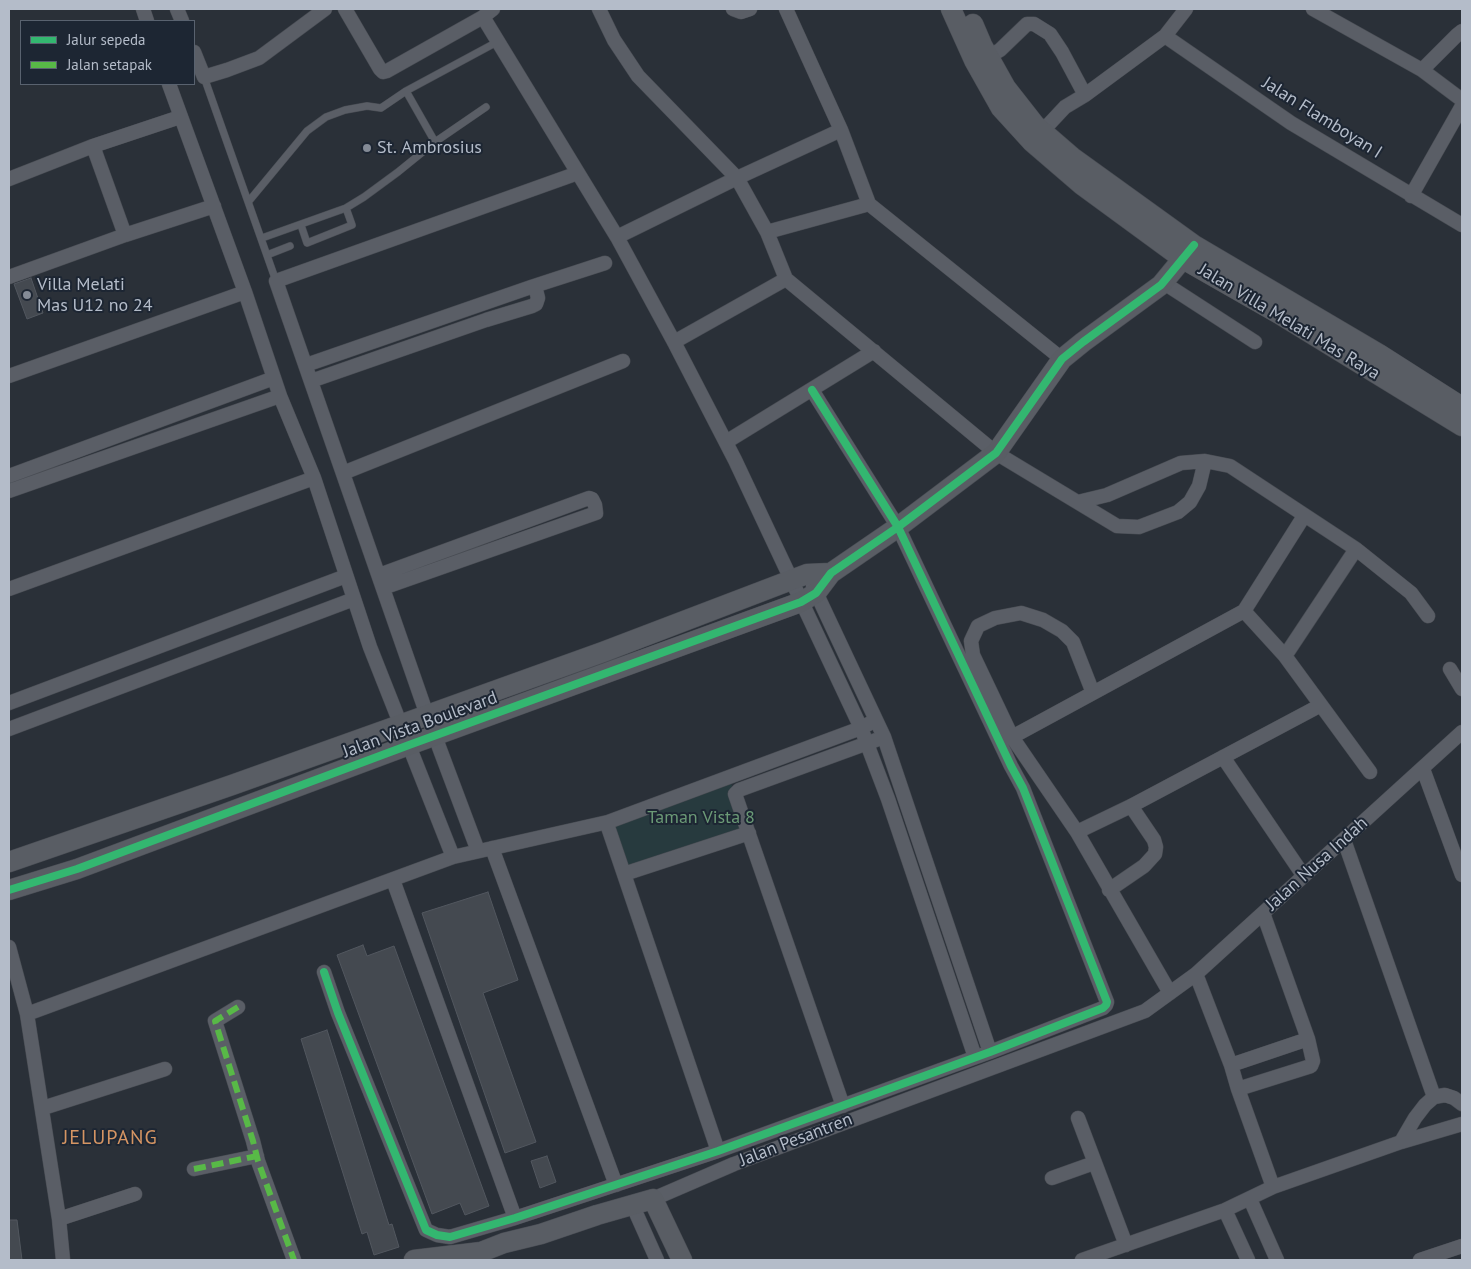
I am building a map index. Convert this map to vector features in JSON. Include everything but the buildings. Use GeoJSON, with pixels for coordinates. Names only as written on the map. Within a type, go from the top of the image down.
{"type":"FeatureCollection","features":[{"type":"Feature","properties":{"kind":"street"},"geometry":{"type":"LineString","coordinates":[[195,54],[204,77],[259,58],[325,9]]}},
{"type":"Feature","properties":{"kind":"street"},"geometry":{"type":"LineString","coordinates":[[346,9],[383,72],[488,13],[497,42],[617,237],[799,577],[868,744],[975,1058]]}},
{"type":"Feature","properties":{"kind":"street"},"geometry":{"type":"LineString","coordinates":[[599,9],[614,40],[638,76],[737,178],[767,232],[786,279],[996,452],[1118,526],[1139,527],[1178,512],[1190,502],[1199,486],[1205,461]]}},
{"type":"Feature","properties":{"kind":"street"},"geometry":{"type":"LineString","coordinates":[[733,9],[741,12],[750,9]]}},
{"type":"Feature","properties":{"kind":"street"},"geometry":{"type":"LineString","coordinates":[[786,9],[842,130],[869,204],[1062,359]]}},
{"type":"Feature","properties":{"kind":"street","name":"Jalan Villa Melati Mas Raya"},"geometry":{"type":"LineString","coordinates":[[951,9],[974,60],[1001,108],[1037,136],[1072,157],[1189,252],[1289,320],[1462,426]]}},
{"type":"Feature","properties":{"kind":"street","name":"Jalan Villa Melati Mas Raya"},"geometry":{"type":"LineString","coordinates":[[966,9],[988,57],[1006,88],[1035,125],[1037,136]]}},
{"type":"Feature","properties":{"kind":"street"},"geometry":{"type":"LineString","coordinates":[[1037,136],[1065,107],[1085,95],[1165,36],[1186,9]]}},
{"type":"Feature","properties":{"kind":"street"},"geometry":{"type":"LineString","coordinates":[[1313,9],[1422,70],[1462,100]]}},
{"type":"Feature","properties":{"kind":"street"},"geometry":{"type":"LineString","coordinates":[[988,57],[1000,50],[1027,24],[1034,24],[1050,34],[1085,95]]}},
{"type":"Feature","properties":{"kind":"street"},"geometry":{"type":"LineString","coordinates":[[1422,70],[1456,34],[1462,32]]}},
{"type":"Feature","properties":{"kind":"street","name":"Jalan Flamboyan I"},"geometry":{"type":"LineString","coordinates":[[1165,36],[1291,124],[1462,225]]}},
{"type":"Feature","properties":{"kind":"street"},"geometry":{"type":"LineString","coordinates":[[169,85],[245,292],[280,396],[314,478],[354,599],[400,725],[454,858]]}},
{"type":"Feature","properties":{"kind":"street"},"geometry":{"type":"LineString","coordinates":[[1412,196],[1462,106]]}},
{"type":"Feature","properties":{"kind":"street"},"geometry":{"type":"LineString","coordinates":[[9,179],[93,146],[180,117]]}},
{"type":"Feature","properties":{"kind":"street"},"geometry":{"type":"LineString","coordinates":[[617,237],[737,178],[842,130]]}},
{"type":"Feature","properties":{"kind":"street"},"geometry":{"type":"LineString","coordinates":[[93,146],[125,236]]}},
{"type":"Feature","properties":{"kind":"street"},"geometry":{"type":"LineString","coordinates":[[478,851],[427,715],[276,281],[578,173]]}},
{"type":"Feature","properties":{"kind":"street"},"geometry":{"type":"LineString","coordinates":[[767,232],[869,204]]}},
{"type":"Feature","properties":{"kind":"street"},"geometry":{"type":"LineString","coordinates":[[9,277],[214,206]]}},
{"type":"Feature","properties":{"kind":"street"},"geometry":{"type":"LineString","coordinates":[[808,598],[832,573],[898,527],[996,452],[1062,359],[1164,283],[1189,252]]}},
{"type":"Feature","properties":{"kind":"street","name":"Jalan Villa Melati Mas Raya"},"geometry":{"type":"LineString","coordinates":[[1189,252],[1379,354],[1462,407]]}},
{"type":"Feature","properties":{"kind":"street"},"geometry":{"type":"LineString","coordinates":[[306,365],[605,263]]}},
{"type":"Feature","properties":{"kind":"street"},"geometry":{"type":"LineString","coordinates":[[674,342],[786,279]]}},
{"type":"Feature","properties":{"kind":"street"},"geometry":{"type":"LineString","coordinates":[[1164,283],[1255,342]]}},
{"type":"Feature","properties":{"kind":"street"},"geometry":{"type":"LineString","coordinates":[[311,381],[486,320],[532,306],[536,304],[538,298],[536,290],[531,287]]}},
{"type":"Feature","properties":{"kind":"street"},"geometry":{"type":"LineString","coordinates":[[9,376],[245,292]]}},
{"type":"Feature","properties":{"kind":"street"},"geometry":{"type":"LineString","coordinates":[[726,442],[874,351]]}},
{"type":"Feature","properties":{"kind":"street"},"geometry":{"type":"LineString","coordinates":[[343,473],[623,361]]}},
{"type":"Feature","properties":{"kind":"street"},"geometry":{"type":"LineString","coordinates":[[9,476],[274,378]]}},
{"type":"Feature","properties":{"kind":"street"},"geometry":{"type":"LineString","coordinates":[[324,972],[338,1012],[426,1230],[437,1236],[450,1237],[515,1218],[718,1151],[975,1058],[1103,1008],[1107,1002],[1023,788],[1006,757],[898,527],[812,390]]}},
{"type":"Feature","properties":{"kind":"street"},"geometry":{"type":"LineString","coordinates":[[9,491],[280,396]]}},
{"type":"Feature","properties":{"kind":"street"},"geometry":{"type":"LineString","coordinates":[[1078,502],[1107,495],[1181,463],[1205,461],[1230,466],[1356,549],[1411,593],[1428,616]]}},
{"type":"Feature","properties":{"kind":"street"},"geometry":{"type":"LineString","coordinates":[[9,589],[314,478]]}},
{"type":"Feature","properties":{"kind":"street"},"geometry":{"type":"LineString","coordinates":[[589,498],[592,499],[595,505],[596,512],[381,581],[589,498]]}},
{"type":"Feature","properties":{"kind":"street"},"geometry":{"type":"LineString","coordinates":[[1012,737],[1244,611],[1304,516]]}},
{"type":"Feature","properties":{"kind":"street"},"geometry":{"type":"LineString","coordinates":[[1285,656],[1356,549]]}},
{"type":"Feature","properties":{"kind":"street","name":"Jalan Vista Boulevard"},"geometry":{"type":"LineString","coordinates":[[9,862],[232,785],[603,652],[799,577],[832,573]]}},
{"type":"Feature","properties":{"kind":"street"},"geometry":{"type":"LineString","coordinates":[[9,703],[346,576]]}},
{"type":"Feature","properties":{"kind":"street"},"geometry":{"type":"LineString","coordinates":[[808,598],[884,737],[990,1052]]}},
{"type":"Feature","properties":{"kind":"street","name":"Jalan Vista Boulevard"},"geometry":{"type":"LineString","coordinates":[[9,890],[77,869],[808,598]]}},
{"type":"Feature","properties":{"kind":"street"},"geometry":{"type":"LineString","coordinates":[[9,729],[354,599]]}},
{"type":"Feature","properties":{"kind":"street"},"geometry":{"type":"LineString","coordinates":[[1244,611],[1285,656],[1370,772]]}},
{"type":"Feature","properties":{"kind":"street"},"geometry":{"type":"LineString","coordinates":[[1094,693],[1073,642],[1062,631],[1043,620],[1021,613],[995,618],[978,626],[970,641],[973,655],[1012,737],[1077,832],[1167,995]]}},
{"type":"Feature","properties":{"kind":"street"},"geometry":{"type":"LineString","coordinates":[[196,633],[204,655]]}},
{"type":"Feature","properties":{"kind":"street"},"geometry":{"type":"LineString","coordinates":[[1450,669],[1462,689]]}},
{"type":"Feature","properties":{"kind":"street"},"geometry":{"type":"LineString","coordinates":[[52,687],[60,710]]}},
{"type":"Feature","properties":{"kind":"street"},"geometry":{"type":"LineString","coordinates":[[1077,832],[1131,806],[1321,705]]}},
{"type":"Feature","properties":{"kind":"street"},"geometry":{"type":"LineString","coordinates":[[27,1014],[454,858],[608,822],[861,728],[876,720]]}},
{"type":"Feature","properties":{"kind":"street","name":"Jalan Nusa Indah"},"geometry":{"type":"LineString","coordinates":[[1167,995],[1196,974],[1462,732]]}},
{"type":"Feature","properties":{"kind":"street"},"geometry":{"type":"LineString","coordinates":[[843,1106],[735,794],[736,791],[884,737]]}},
{"type":"Feature","properties":{"kind":"street"},"geometry":{"type":"LineString","coordinates":[[1223,757],[1304,875]]}},
{"type":"Feature","properties":{"kind":"street"},"geometry":{"type":"LineString","coordinates":[[1423,769],[1462,875]]}},
{"type":"Feature","properties":{"kind":"street"},"geometry":{"type":"LineString","coordinates":[[1109,890],[1144,866],[1155,854],[1154,840],[1131,806]]}},
{"type":"Feature","properties":{"kind":"street"},"geometry":{"type":"LineString","coordinates":[[608,822],[608,827],[718,1151]]}},
{"type":"Feature","properties":{"kind":"street"},"geometry":{"type":"LineString","coordinates":[[624,874],[749,833]]}},
{"type":"Feature","properties":{"kind":"street"},"geometry":{"type":"LineString","coordinates":[[1344,840],[1434,1097]]}},
{"type":"Feature","properties":{"kind":"street"},"geometry":{"type":"LineString","coordinates":[[492,848],[616,1185]]}},
{"type":"Feature","properties":{"kind":"street"},"geometry":{"type":"LineString","coordinates":[[393,880],[515,1218]]}},
{"type":"Feature","properties":{"kind":"street"},"geometry":{"type":"LineString","coordinates":[[1238,1089],[1311,1066],[1314,1061],[1263,913]]}},
{"type":"Feature","properties":{"kind":"street"},"geometry":{"type":"LineString","coordinates":[[9,947],[27,1014],[60,1219],[63,1260]]}},
{"type":"Feature","properties":{"kind":"street"},"geometry":{"type":"LineString","coordinates":[[1196,974],[1231,1065],[1273,1187]]}},
{"type":"Feature","properties":{"kind":"street","name":"Jalan Pesantren"},"geometry":{"type":"LineString","coordinates":[[414,1260],[467,1257],[504,1243],[541,1234],[652,1199],[734,1164],[1145,1011],[1167,995]]}},
{"type":"Feature","properties":{"kind":"street"},"geometry":{"type":"LineString","coordinates":[[238,1007],[214,1021],[276,1214],[294,1260]]}},
{"type":"Feature","properties":{"kind":"street"},"geometry":{"type":"LineString","coordinates":[[1231,1065],[1308,1039]]}},
{"type":"Feature","properties":{"kind":"street"},"geometry":{"type":"LineString","coordinates":[[43,1108],[165,1068]]}},
{"type":"Feature","properties":{"kind":"street"},"geometry":{"type":"LineString","coordinates":[[1402,1142],[1425,1105],[1434,1097],[1445,1095],[1454,1098],[1462,1104]]}},
{"type":"Feature","properties":{"kind":"street"},"geometry":{"type":"LineString","coordinates":[[1078,1118],[1126,1245]]}},
{"type":"Feature","properties":{"kind":"street"},"geometry":{"type":"LineString","coordinates":[[1082,1260],[1225,1210],[1273,1187],[1402,1142],[1462,1124]]}},
{"type":"Feature","properties":{"kind":"street"},"geometry":{"type":"LineString","coordinates":[[194,1169],[257,1156]]}},
{"type":"Feature","properties":{"kind":"street"},"geometry":{"type":"LineString","coordinates":[[1052,1178],[1094,1162]]}},
{"type":"Feature","properties":{"kind":"street"},"geometry":{"type":"LineString","coordinates":[[60,1219],[134,1194]]}},
{"type":"Feature","properties":{"kind":"street"},"geometry":{"type":"LineString","coordinates":[[652,1199],[682,1260]]}},
{"type":"Feature","properties":{"kind":"street"},"geometry":{"type":"LineString","coordinates":[[1250,1199],[1277,1260]]}},
{"type":"Feature","properties":{"kind":"street"},"geometry":{"type":"LineString","coordinates":[[1225,1210],[1248,1260]]}},
{"type":"Feature","properties":{"kind":"street"},"geometry":{"type":"LineString","coordinates":[[636,1213],[657,1260]]}},
{"type":"Feature","properties":{"kind":"street"},"geometry":{"type":"LineString","coordinates":[[1420,1260],[1462,1246]]}},
{"type":"Feature","properties":{"kind":"lane"},"geometry":{"type":"LineString","coordinates":[[249,201],[307,130],[326,117],[345,110],[367,106],[381,108],[406,91],[497,42]]}},
{"type":"Feature","properties":{"kind":"lane"},"geometry":{"type":"LineString","coordinates":[[204,77],[276,281]]}},
{"type":"Feature","properties":{"kind":"lane"},"geometry":{"type":"LineString","coordinates":[[406,91],[435,142]]}},
{"type":"Feature","properties":{"kind":"lane"},"geometry":{"type":"LineString","coordinates":[[262,238],[346,208],[364,197],[435,142],[486,107]]}},
{"type":"Feature","properties":{"kind":"lane"},"geometry":{"type":"LineString","coordinates":[[300,225],[307,243],[352,225],[346,208]]}},
{"type":"Feature","properties":{"kind":"lane"},"geometry":{"type":"LineString","coordinates":[[267,255],[290,246]]}},
{"type":"Feature","properties":{"kind":"green space","name":"Taman Vista 8"},"geometry":{"type":"Polygon","coordinates":[[[729,777],[749,833],[624,874],[608,822],[729,777]]]}},
{"type":"Feature","properties":{"kind":"marked path"},"geometry":{"type":"LineString","coordinates":[[238,1007],[215,1021],[258,1161],[294,1260]]}},
{"type":"Feature","properties":{"kind":"marked path"},"geometry":{"type":"LineString","coordinates":[[194,1169],[257,1156]]}},
{"type":"Feature","properties":{"kind":"cycle path"},"geometry":{"type":"LineString","coordinates":[[9,890],[77,869],[801,602],[816,593],[831,573],[898,527],[996,453],[1062,359],[1161,285],[1194,245]]}},
{"type":"Feature","properties":{"kind":"cycle path"},"geometry":{"type":"LineString","coordinates":[[324,972],[338,1013],[426,1230],[437,1235],[450,1237],[515,1218],[718,1151],[990,1052],[1103,1008],[1106,1005],[1107,1002],[1023,788],[898,527],[812,390]]}},
{"type":"Feature","properties":{"kind":"place","name":"St. Ambrosius"},"geometry":{"type":"Point","coordinates":[367,148]}},
{"type":"Feature","properties":{"kind":"place","name":"Villa Melati Mas U12 no 24"},"geometry":{"type":"Point","coordinates":[27,295]}},
{"type":"Feature","properties":{"kind":"district","name":"JELUPANG"},"geometry":{"type":"Point","coordinates":[110,1138]}}]}
